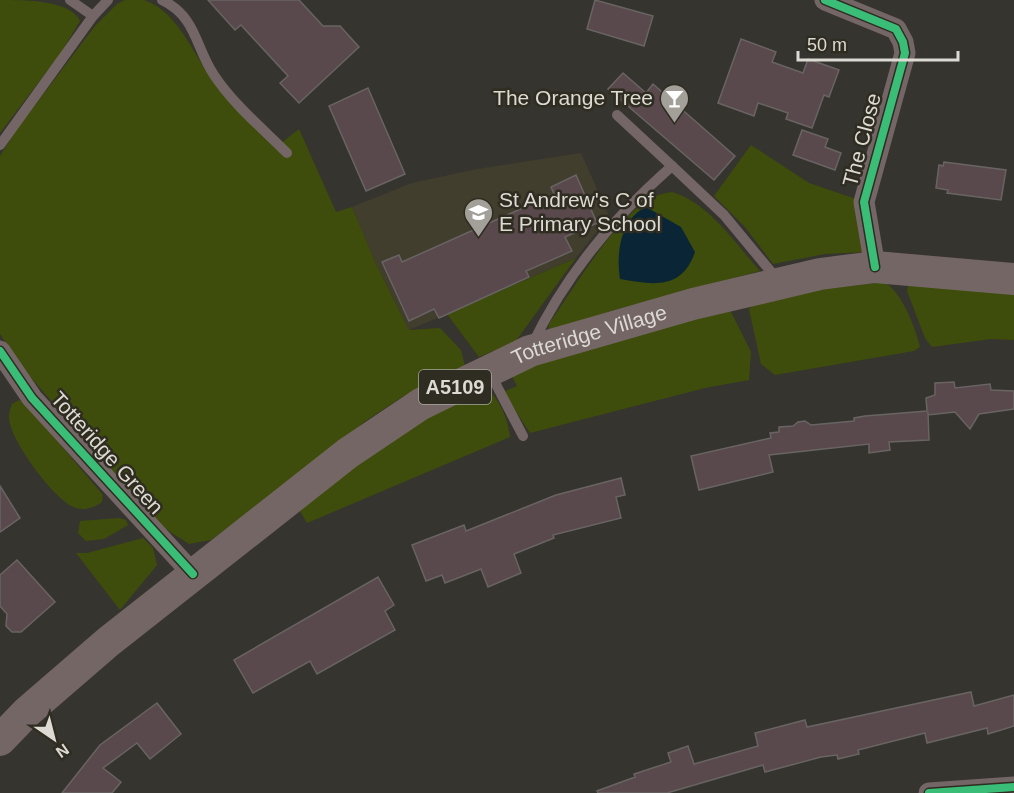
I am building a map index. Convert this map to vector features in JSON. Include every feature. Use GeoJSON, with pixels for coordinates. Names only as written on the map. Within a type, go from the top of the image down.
{"type":"FeatureCollection","features":[{"type":"Feature","properties":{"kind":"main road","name":"Totteridge Village"},"geometry":{"type":"LineString","coordinates":[[0,740],[54,688],[193,574],[386,425],[421,404],[530,351],[693,304],[820,274],[875,267],[1014,279]]}},
{"type":"Feature","properties":{"kind":"street","name":"The Close"},"geometry":{"type":"LineString","coordinates":[[825,0],[896,29],[903,42],[905,53],[864,202],[875,267]]}},
{"type":"Feature","properties":{"kind":"street","name":"Totteridge Green"},"geometry":{"type":"LineString","coordinates":[[0,351],[32,398],[193,574]]}},
{"type":"Feature","properties":{"kind":"street"},"geometry":{"type":"LineString","coordinates":[[929,793],[1014,787]]}},
{"type":"Feature","properties":{"kind":"lane"},"geometry":{"type":"LineString","coordinates":[[70,0],[93,16]]}},
{"type":"Feature","properties":{"kind":"lane"},"geometry":{"type":"LineString","coordinates":[[0,145],[93,16],[108,0]]}},
{"type":"Feature","properties":{"kind":"lane"},"geometry":{"type":"LineString","coordinates":[[162,0],[173,6],[193,27],[213,74],[287,153]]}},
{"type":"Feature","properties":{"kind":"lane"},"geometry":{"type":"LineString","coordinates":[[617,115],[724,215],[781,284]]}},
{"type":"Feature","properties":{"kind":"lane"},"geometry":{"type":"LineString","coordinates":[[530,351],[549,311],[579,268],[627,207],[672,166]]}},
{"type":"Feature","properties":{"kind":"lane"},"geometry":{"type":"LineString","coordinates":[[489,370],[523,436]]}},
{"type":"Feature","properties":{"kind":"shaded area","name":"St Andrew's C of E Primary School"},"geometry":{"type":"Polygon","coordinates":[[[581,153],[609,216],[576,258],[409,330],[376,264],[352,207],[412,183],[477,169],[581,153]]]}},
{"type":"Feature","properties":{"kind":"green space"},"geometry":{"type":"Polygon","coordinates":[[[0,0],[34,1],[57,5],[75,14],[80,21],[60,54],[0,133],[0,0]]]}},
{"type":"Feature","properties":{"kind":"green space"},"geometry":{"type":"Polygon","coordinates":[[[125,0],[144,0],[157,6],[168,15],[220,91],[275,148],[299,129],[336,212],[352,207],[376,264],[409,330],[440,328],[461,350],[465,366],[402,397],[364,422],[337,446],[211,540],[189,544],[156,523],[22,367],[0,334],[0,156],[17,129],[95,26],[117,4],[125,0]]]}},
{"type":"Feature","properties":{"kind":"green space"},"geometry":{"type":"Polygon","coordinates":[[[751,145],[809,183],[856,199],[867,252],[825,254],[773,264],[745,227],[714,196],[751,145]]]}},
{"type":"Feature","properties":{"kind":"green space"},"geometry":{"type":"Polygon","coordinates":[[[672,192],[685,197],[710,214],[760,271],[611,311],[548,333],[549,324],[611,235],[640,205],[656,196],[672,192]]]}},
{"type":"Feature","properties":{"kind":"green space"},"geometry":{"type":"Polygon","coordinates":[[[576,258],[515,342],[479,357],[447,314],[576,258]]]}},
{"type":"Feature","properties":{"kind":"green space"},"geometry":{"type":"Polygon","coordinates":[[[884,282],[897,294],[911,320],[920,347],[914,351],[775,375],[761,364],[749,309],[752,306],[807,291],[884,282]]]}},
{"type":"Feature","properties":{"kind":"green space"},"geometry":{"type":"Polygon","coordinates":[[[909,283],[1014,290],[1014,340],[991,339],[932,347],[925,338],[907,291],[909,283]]]}},
{"type":"Feature","properties":{"kind":"green space"},"geometry":{"type":"Polygon","coordinates":[[[729,308],[751,352],[749,380],[705,388],[530,433],[503,392],[517,386],[512,376],[547,361],[729,308]]]}},
{"type":"Feature","properties":{"kind":"green space"},"geometry":{"type":"Polygon","coordinates":[[[485,387],[495,397],[502,410],[510,437],[307,523],[300,511],[312,499],[410,426],[485,387]]]}},
{"type":"Feature","properties":{"kind":"green space"},"geometry":{"type":"Polygon","coordinates":[[[19,400],[25,403],[103,495],[102,502],[90,508],[76,508],[59,496],[39,474],[22,450],[10,423],[9,414],[12,404],[19,400]]]}},
{"type":"Feature","properties":{"kind":"green space"},"geometry":{"type":"Polygon","coordinates":[[[119,518],[126,520],[128,525],[104,539],[86,541],[78,533],[80,521],[119,518]]]}},
{"type":"Feature","properties":{"kind":"green space"},"geometry":{"type":"Polygon","coordinates":[[[143,538],[153,548],[157,565],[120,610],[76,553],[87,553],[143,538]]]}},
{"type":"Feature","properties":{"kind":"water"},"geometry":{"type":"Polygon","coordinates":[[[646,207],[681,227],[695,252],[682,273],[665,282],[644,283],[620,279],[620,248],[625,228],[637,213],[646,207]]]}},
{"type":"Feature","properties":{"kind":"building"},"geometry":{"type":"Polygon","coordinates":[[[208,0],[299,0],[323,26],[340,26],[359,47],[299,103],[280,83],[288,76],[241,25],[235,30],[208,0]]]}},
{"type":"Feature","properties":{"kind":"building"},"geometry":{"type":"Polygon","coordinates":[[[595,0],[653,16],[644,46],[587,29],[595,0]]]}},
{"type":"Feature","properties":{"kind":"building"},"geometry":{"type":"Polygon","coordinates":[[[741,39],[776,52],[772,62],[803,73],[808,59],[839,70],[829,97],[824,95],[812,128],[786,119],[788,113],[758,103],[754,116],[718,103],[741,39]]]}},
{"type":"Feature","properties":{"kind":"building","name":"The Orange Tree"},"geometry":{"type":"Polygon","coordinates":[[[623,73],[646,93],[653,84],[735,156],[714,180],[608,89],[623,73]]]}},
{"type":"Feature","properties":{"kind":"building"},"geometry":{"type":"Polygon","coordinates":[[[368,88],[405,174],[366,191],[329,106],[368,88]]]}},
{"type":"Feature","properties":{"kind":"building"},"geometry":{"type":"Polygon","coordinates":[[[802,130],[828,139],[825,147],[841,153],[835,170],[793,155],[802,130]]]}},
{"type":"Feature","properties":{"kind":"building"},"geometry":{"type":"Polygon","coordinates":[[[944,162],[1006,170],[1001,200],[947,193],[948,190],[936,188],[939,165],[943,166],[944,162]]]}},
{"type":"Feature","properties":{"kind":"building"},"geometry":{"type":"Polygon","coordinates":[[[576,175],[597,223],[565,237],[572,251],[526,271],[529,277],[439,318],[434,309],[409,321],[382,262],[399,255],[402,262],[554,194],[551,187],[576,175]]]}},
{"type":"Feature","properties":{"kind":"building"},"geometry":{"type":"Polygon","coordinates":[[[954,382],[955,388],[990,384],[991,390],[1014,391],[1014,409],[979,414],[970,429],[955,412],[928,415],[929,440],[889,442],[890,450],[869,453],[869,444],[769,455],[773,472],[699,490],[691,456],[771,438],[770,433],[779,432],[779,427],[793,426],[805,421],[811,425],[854,421],[854,418],[865,416],[927,411],[926,398],[935,395],[935,383],[954,382]]]}},
{"type":"Feature","properties":{"kind":"building"},"geometry":{"type":"Polygon","coordinates":[[[621,478],[625,495],[616,497],[621,518],[553,535],[554,538],[514,554],[521,573],[488,587],[481,569],[445,583],[442,575],[426,581],[412,545],[464,525],[466,531],[556,495],[621,478]]]}},
{"type":"Feature","properties":{"kind":"building"},"geometry":{"type":"Polygon","coordinates":[[[0,486],[20,518],[0,532],[0,486]]]}},
{"type":"Feature","properties":{"kind":"building"},"geometry":{"type":"Polygon","coordinates":[[[17,560],[55,602],[21,632],[12,632],[6,626],[7,614],[0,606],[0,575],[17,560]]]}},
{"type":"Feature","properties":{"kind":"building"},"geometry":{"type":"Polygon","coordinates":[[[378,577],[394,605],[385,611],[395,630],[317,674],[310,661],[253,693],[234,660],[378,577]]]}},
{"type":"Feature","properties":{"kind":"building"},"geometry":{"type":"Polygon","coordinates":[[[971,692],[974,706],[1014,695],[1014,726],[988,734],[987,728],[927,743],[925,733],[858,750],[859,754],[838,759],[837,755],[821,757],[765,772],[763,765],[667,793],[598,793],[597,791],[635,777],[634,774],[671,762],[668,753],[688,746],[694,764],[758,746],[755,733],[805,720],[807,727],[971,692]]]}},
{"type":"Feature","properties":{"kind":"building"},"geometry":{"type":"Polygon","coordinates":[[[157,703],[181,734],[150,759],[137,743],[103,768],[121,782],[112,793],[62,793],[100,745],[157,703]]]}},
{"type":"Feature","properties":{"kind":"cycle path"},"geometry":{"type":"LineString","coordinates":[[825,0],[896,29],[903,42],[905,53],[864,202],[875,267]]}},
{"type":"Feature","properties":{"kind":"cycle path"},"geometry":{"type":"LineString","coordinates":[[0,351],[32,398],[193,574]]}},
{"type":"Feature","properties":{"kind":"cycle path"},"geometry":{"type":"LineString","coordinates":[[929,793],[1014,787]]}},
{"type":"Feature","properties":{"kind":"place","name":"The Orange Tree"},"geometry":{"type":"Point","coordinates":[674,124]}},
{"type":"Feature","properties":{"kind":"place","name":"St Andrew's C of E Primary School"},"geometry":{"type":"Point","coordinates":[478,238]}}]}
